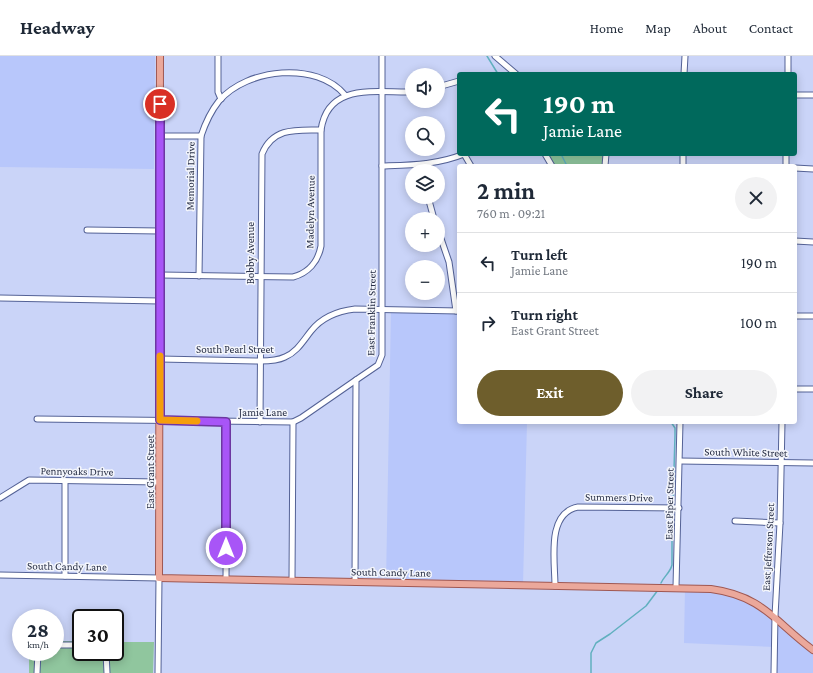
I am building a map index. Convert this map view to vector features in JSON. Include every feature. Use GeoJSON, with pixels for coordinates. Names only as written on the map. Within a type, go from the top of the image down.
{"type":"FeatureCollection","features":[{"type":"Feature","properties":{"kind":"main road","name":"East Grant Street"},"geometry":{"type":"LineString","coordinates":[[159,578],[160,56]]}},
{"type":"Feature","properties":{"kind":"main road","name":"South Candy Lane"},"geometry":{"type":"LineString","coordinates":[[159,578],[676,587],[711,589],[731,593],[755,603],[775,616],[813,650]]}},
{"type":"Feature","properties":{"kind":"street"},"geometry":{"type":"LineString","coordinates":[[218,56],[218,92],[221,99]]}},
{"type":"Feature","properties":{"kind":"street","name":"East Franklin Street"},"geometry":{"type":"LineString","coordinates":[[356,380],[376,366],[381,360],[382,56]]}},
{"type":"Feature","properties":{"kind":"street"},"geometry":{"type":"LineString","coordinates":[[495,56],[514,72]]}},
{"type":"Feature","properties":{"kind":"street"},"geometry":{"type":"LineString","coordinates":[[684,72],[685,56]]}},
{"type":"Feature","properties":{"kind":"street"},"geometry":{"type":"LineString","coordinates":[[788,56],[788,72]]}},
{"type":"Feature","properties":{"kind":"street","name":"Memorial Drive"},"geometry":{"type":"LineString","coordinates":[[199,276],[201,136],[210,116],[221,99],[234,89],[257,77],[284,72],[300,73],[318,78],[339,89],[345,95]]}},
{"type":"Feature","properties":{"kind":"street"},"geometry":{"type":"LineString","coordinates":[[445,85],[457,82]]}},
{"type":"Feature","properties":{"kind":"street"},"geometry":{"type":"LineString","coordinates":[[345,95],[352,92],[405,92]]}},
{"type":"Feature","properties":{"kind":"street","name":"Madelyn Avenue"},"geometry":{"type":"LineString","coordinates":[[160,275],[260,278],[298,276],[308,270],[318,257],[321,246],[321,130],[327,112],[335,102],[345,95]]}},
{"type":"Feature","properties":{"kind":"street"},"geometry":{"type":"LineString","coordinates":[[797,95],[813,95]]}},
{"type":"Feature","properties":{"kind":"street","name":"Bobby Avenue"},"geometry":{"type":"LineString","coordinates":[[260,422],[260,166],[264,148],[271,139],[286,131],[321,130]]}},
{"type":"Feature","properties":{"kind":"street"},"geometry":{"type":"LineString","coordinates":[[160,136],[201,136]]}},
{"type":"Feature","properties":{"kind":"street"},"geometry":{"type":"LineString","coordinates":[[426,164],[442,162],[458,156]]}},
{"type":"Feature","properties":{"kind":"street"},"geometry":{"type":"LineString","coordinates":[[382,166],[405,165]]}},
{"type":"Feature","properties":{"kind":"street"},"geometry":{"type":"LineString","coordinates":[[797,168],[813,169]]}},
{"type":"Feature","properties":{"kind":"street"},"geometry":{"type":"LineString","coordinates":[[87,230],[160,230]]}},
{"type":"Feature","properties":{"kind":"street"},"geometry":{"type":"LineString","coordinates":[[797,241],[813,242]]}},
{"type":"Feature","properties":{"kind":"street"},"geometry":{"type":"LineString","coordinates":[[445,250],[449,262],[457,311]]}},
{"type":"Feature","properties":{"kind":"street"},"geometry":{"type":"LineString","coordinates":[[0,298],[160,301]]}},
{"type":"Feature","properties":{"kind":"street","name":"South Pearl Street"},"geometry":{"type":"LineString","coordinates":[[160,359],[260,361],[281,359],[291,354],[314,328],[330,315],[349,310],[457,311]]}},
{"type":"Feature","properties":{"kind":"street"},"geometry":{"type":"LineString","coordinates":[[797,316],[813,316]]}},
{"type":"Feature","properties":{"kind":"street"},"geometry":{"type":"LineString","coordinates":[[355,582],[356,380]]}},
{"type":"Feature","properties":{"kind":"street","name":"Jamie Lane"},"geometry":{"type":"LineString","coordinates":[[37,419],[293,422],[356,380]]}},
{"type":"Feature","properties":{"kind":"street"},"geometry":{"type":"LineString","coordinates":[[797,389],[813,389]]}},
{"type":"Feature","properties":{"kind":"street"},"geometry":{"type":"LineString","coordinates":[[226,422],[226,579]]}},
{"type":"Feature","properties":{"kind":"street"},"geometry":{"type":"LineString","coordinates":[[292,580],[293,422]]}},
{"type":"Feature","properties":{"kind":"street","name":"East Piper Street"},"geometry":{"type":"LineString","coordinates":[[676,587],[680,424]]}},
{"type":"Feature","properties":{"kind":"street","name":"East Jefferson Street"},"geometry":{"type":"LineString","coordinates":[[774,673],[775,616],[780,523],[782,424]]}},
{"type":"Feature","properties":{"kind":"street","name":"South White Street"},"geometry":{"type":"LineString","coordinates":[[680,461],[813,463]]}},
{"type":"Feature","properties":{"kind":"street","name":"Pennyoaks Drive"},"geometry":{"type":"LineString","coordinates":[[0,498],[29,480],[159,482]]}},
{"type":"Feature","properties":{"kind":"street"},"geometry":{"type":"LineString","coordinates":[[65,480],[65,576]]}},
{"type":"Feature","properties":{"kind":"street","name":"Summers Drive"},"geometry":{"type":"LineString","coordinates":[[555,586],[555,530],[558,520],[568,510],[578,507],[678,508]]}},
{"type":"Feature","properties":{"kind":"street"},"geometry":{"type":"LineString","coordinates":[[735,521],[780,523]]}},
{"type":"Feature","properties":{"kind":"street","name":"South Candy Lane"},"geometry":{"type":"LineString","coordinates":[[0,575],[159,578]]}},
{"type":"Feature","properties":{"kind":"street","name":"East Grant Street"},"geometry":{"type":"LineString","coordinates":[[158,673],[159,578]]}},
{"type":"Feature","properties":{"kind":"street"},"geometry":{"type":"LineString","coordinates":[[37,673],[38,661]]}},
{"type":"Feature","properties":{"kind":"street"},"geometry":{"type":"LineString","coordinates":[[106,661],[107,673]]}},
{"type":"Feature","properties":{"kind":"shaded area"},"geometry":{"type":"Polygon","coordinates":[[[0,56],[155,56],[154,169],[0,167],[0,56]]]}},
{"type":"Feature","properties":{"kind":"shaded area"},"geometry":{"type":"Polygon","coordinates":[[[391,310],[457,311],[457,424],[527,424],[523,585],[386,582],[391,310]]]}},
{"type":"Feature","properties":{"kind":"shaded area"},"geometry":{"type":"Polygon","coordinates":[[[685,587],[748,599],[813,650],[813,673],[774,673],[774,647],[684,643],[685,587]]]}},
{"type":"Feature","properties":{"kind":"green space"},"geometry":{"type":"Polygon","coordinates":[[[546,156],[606,156],[606,164],[551,164],[546,156]]]}},
{"type":"Feature","properties":{"kind":"green space"},"geometry":{"type":"Polygon","coordinates":[[[64,641],[72,641],[72,661],[124,661],[124,642],[154,642],[153,673],[29,673],[29,661],[64,661],[64,641]]]}},
{"type":"Feature","properties":{"kind":"waterway"},"geometry":{"type":"LineString","coordinates":[[487,56],[497,72]]}},
{"type":"Feature","properties":{"kind":"waterway"},"geometry":{"type":"LineString","coordinates":[[562,156],[566,164]]}},
{"type":"Feature","properties":{"kind":"waterway"},"geometry":{"type":"LineString","coordinates":[[672,424],[675,428],[673,504]]}},
{"type":"Feature","properties":{"kind":"waterway"},"geometry":{"type":"LineString","coordinates":[[661,583],[672,565],[672,512]]}},
{"type":"Feature","properties":{"kind":"waterway"},"geometry":{"type":"LineString","coordinates":[[591,673],[591,653],[596,643],[646,606],[658,590]]}},
{"type":"Feature","properties":{"kind":"slow traffic"},"geometry":{"type":"LineString","coordinates":[[160,356],[160,420],[197,421]]}},
{"type":"Feature","properties":{"kind":"route"},"geometry":{"type":"LineString","coordinates":[[160,104],[160,420],[226,422],[226,548]]}}]}
